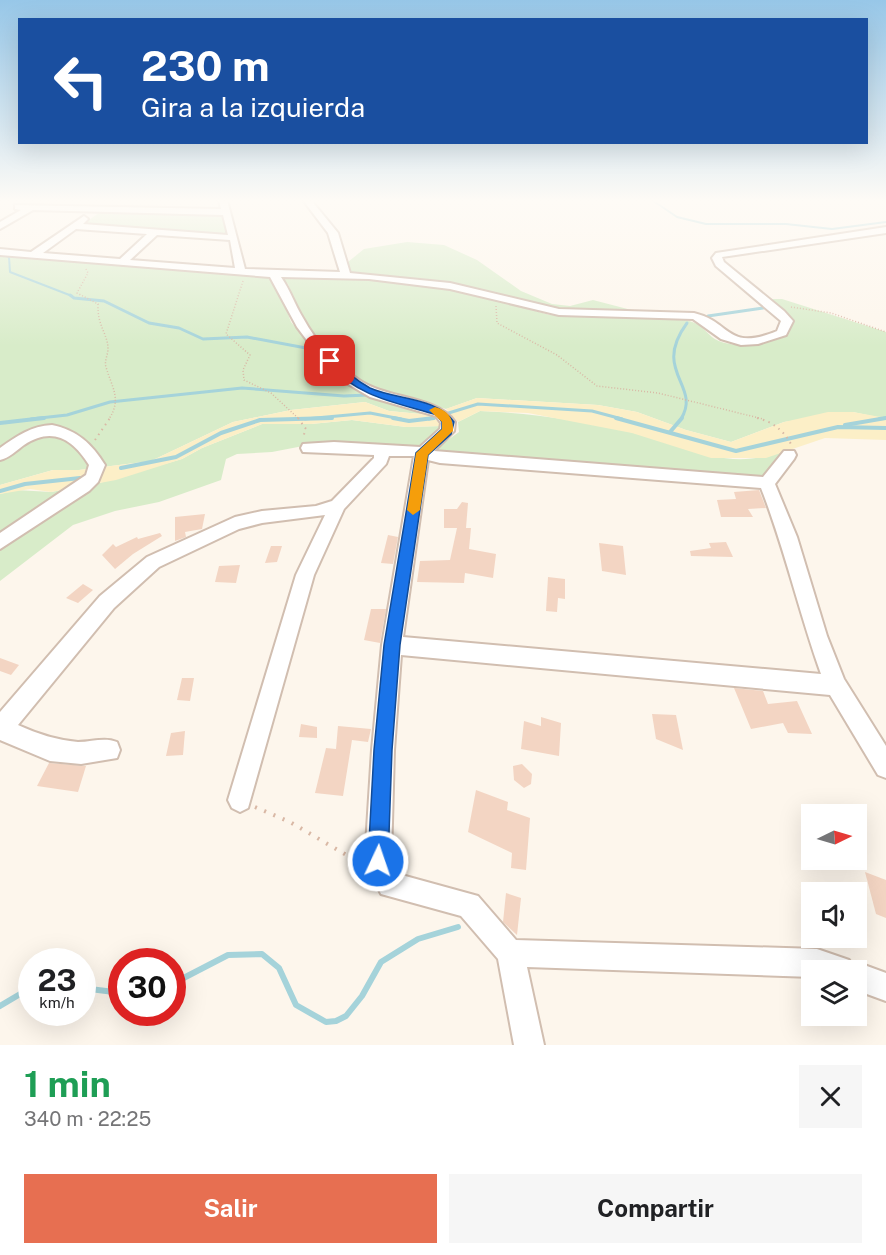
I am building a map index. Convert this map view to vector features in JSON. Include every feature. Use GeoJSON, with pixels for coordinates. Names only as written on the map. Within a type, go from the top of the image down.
{"type":"FeatureCollection","features":[{"type":"Feature","properties":{"kind":"street"},"geometry":{"type":"LineString","coordinates":[[33,255],[42,249]]}},
{"type":"Feature","properties":{"kind":"street"},"geometry":{"type":"LineString","coordinates":[[123,261],[136,249]]}},
{"type":"Feature","properties":{"kind":"street"},"geometry":{"type":"LineString","coordinates":[[236,249],[240,270]]}},
{"type":"Feature","properties":{"kind":"street"},"geometry":{"type":"LineString","coordinates":[[336,249],[346,275]]}},
{"type":"Feature","properties":{"kind":"street"},"geometry":{"type":"LineString","coordinates":[[0,252],[273,274],[346,275],[450,286],[559,312],[694,316],[707,322],[731,341],[771,338],[782,333],[787,321],[720,264],[717,258],[719,255],[761,249]]}},
{"type":"Feature","properties":{"kind":"street"},"geometry":{"type":"LineString","coordinates":[[273,274],[284,285],[291,311],[304,330],[346,378],[367,391],[444,417],[447,431],[422,453],[392,645],[383,750],[378,861],[390,885],[469,905],[510,953],[529,1045]]}},
{"type":"Feature","properties":{"kind":"street"},"geometry":{"type":"LineString","coordinates":[[0,455],[41,430],[68,433],[88,449],[98,465],[93,478],[67,499],[45,510],[0,542]]}},
{"type":"Feature","properties":{"kind":"street"},"geometry":{"type":"LineString","coordinates":[[308,448],[412,450],[440,458],[767,483]]}},
{"type":"Feature","properties":{"kind":"street"},"geometry":{"type":"LineString","coordinates":[[240,800],[305,575],[338,506],[381,459],[382,451]]}},
{"type":"Feature","properties":{"kind":"street"},"geometry":{"type":"LineString","coordinates":[[767,483],[789,454]]}},
{"type":"Feature","properties":{"kind":"street"},"geometry":{"type":"LineString","coordinates":[[767,483],[789,537],[817,636],[836,685],[886,767]]}},
{"type":"Feature","properties":{"kind":"street"},"geometry":{"type":"LineString","coordinates":[[109,750],[81,753],[50,750],[0,728],[106,602],[153,562],[235,524],[262,517],[316,512],[338,506]]}},
{"type":"Feature","properties":{"kind":"street"},"geometry":{"type":"LineString","coordinates":[[392,645],[836,685]]}},
{"type":"Feature","properties":{"kind":"street"},"geometry":{"type":"LineString","coordinates":[[510,953],[801,962]]}},
{"type":"Feature","properties":{"kind":"street"},"geometry":{"type":"LineString","coordinates":[[867,980],[886,987]]}},
{"type":"Feature","properties":{"kind":"path"},"geometry":{"type":"LineString","coordinates":[[88,449],[114,411],[117,397],[105,363],[108,347],[97,320],[98,304],[77,292],[88,273],[85,265],[100,260]]}},
{"type":"Feature","properties":{"kind":"path"},"geometry":{"type":"LineString","coordinates":[[240,270],[243,280],[226,334],[250,355],[243,370],[244,380],[266,387],[297,415],[306,429],[305,436],[291,448],[308,448]]}},
{"type":"Feature","properties":{"kind":"path"},"geometry":{"type":"LineString","coordinates":[[493,297],[496,323],[557,355],[597,387],[658,393],[766,420],[784,432],[792,444],[789,454]]}},
{"type":"Feature","properties":{"kind":"path"},"geometry":{"type":"LineString","coordinates":[[787,309],[796,307],[831,313],[886,332]]}},
{"type":"Feature","properties":{"kind":"path"},"geometry":{"type":"LineString","coordinates":[[240,800],[290,822],[360,864],[378,861]]}},
{"type":"Feature","properties":{"kind":"green space"},"geometry":{"type":"Polygon","coordinates":[[[364,249],[452,249],[477,260],[521,291],[552,304],[570,306],[593,300],[643,313],[559,309],[523,303],[458,285],[351,272],[348,262],[364,249]]]}},
{"type":"Feature","properties":{"kind":"green space"},"geometry":{"type":"Polygon","coordinates":[[[0,254],[268,278],[277,285],[291,322],[336,376],[360,392],[431,415],[389,411],[365,402],[291,410],[233,422],[151,461],[79,470],[53,470],[0,485],[0,254]]]}},
{"type":"Feature","properties":{"kind":"green space"},"geometry":{"type":"Polygon","coordinates":[[[355,277],[465,292],[550,315],[685,320],[697,324],[719,341],[739,345],[772,341],[789,334],[791,323],[763,299],[782,299],[886,332],[886,419],[853,412],[784,422],[731,442],[686,430],[637,412],[598,405],[477,398],[446,409],[375,389],[347,373],[300,317],[288,284],[279,278],[355,277]]]}},
{"type":"Feature","properties":{"kind":"green space"},"geometry":{"type":"Polygon","coordinates":[[[480,411],[536,415],[592,424],[650,437],[722,458],[761,457],[782,452],[764,479],[448,454],[435,449],[459,432],[458,422],[480,411]]]}},
{"type":"Feature","properties":{"kind":"green space"},"geometry":{"type":"Polygon","coordinates":[[[352,420],[406,427],[442,426],[420,448],[391,444],[360,446],[329,441],[272,452],[237,454],[226,459],[221,480],[159,502],[115,511],[73,525],[0,581],[0,549],[33,523],[96,484],[182,459],[202,448],[262,424],[311,424],[352,420]]]}},
{"type":"Feature","properties":{"kind":"green space"},"geometry":{"type":"Polygon","coordinates":[[[79,487],[5,532],[0,531],[0,494],[16,490],[51,492],[79,487]]]}},
{"type":"Feature","properties":{"kind":"sand"},"geometry":{"type":"Polygon","coordinates":[[[477,398],[598,405],[637,412],[686,430],[731,442],[784,422],[828,412],[853,412],[886,418],[886,440],[825,438],[766,458],[711,458],[632,433],[528,413],[480,411],[458,422],[446,409],[477,398]]]}},
{"type":"Feature","properties":{"kind":"sand"},"geometry":{"type":"Polygon","coordinates":[[[365,402],[389,411],[431,415],[442,426],[406,427],[352,420],[311,424],[262,424],[202,448],[182,459],[116,480],[51,492],[30,489],[0,494],[0,485],[53,470],[79,470],[151,461],[233,422],[291,410],[365,402]]]}},
{"type":"Feature","properties":{"kind":"building"},"geometry":{"type":"Polygon","coordinates":[[[759,490],[766,508],[748,509],[753,517],[721,517],[717,500],[736,499],[734,492],[759,490]]]}},
{"type":"Feature","properties":{"kind":"building"},"geometry":{"type":"Polygon","coordinates":[[[462,502],[468,503],[466,528],[471,528],[469,549],[496,554],[493,578],[465,573],[464,583],[417,582],[420,561],[450,560],[457,528],[444,528],[444,509],[457,509],[462,502]]]}},
{"type":"Feature","properties":{"kind":"building"},"geometry":{"type":"Polygon","coordinates":[[[205,514],[202,529],[185,532],[186,537],[175,541],[175,517],[205,514]]]}},
{"type":"Feature","properties":{"kind":"building"},"geometry":{"type":"Polygon","coordinates":[[[160,533],[162,536],[133,554],[115,569],[102,555],[113,544],[116,547],[137,537],[138,539],[160,533]]]}},
{"type":"Feature","properties":{"kind":"building"},"geometry":{"type":"Polygon","coordinates":[[[388,535],[398,537],[393,564],[381,563],[388,535]]]}},
{"type":"Feature","properties":{"kind":"building"},"geometry":{"type":"Polygon","coordinates":[[[726,542],[733,557],[691,556],[690,551],[711,548],[709,543],[726,542]]]}},
{"type":"Feature","properties":{"kind":"building"},"geometry":{"type":"Polygon","coordinates":[[[599,543],[623,546],[626,575],[602,571],[599,543]]]}},
{"type":"Feature","properties":{"kind":"building"},"geometry":{"type":"Polygon","coordinates":[[[271,546],[282,546],[277,562],[265,563],[271,546]]]}},
{"type":"Feature","properties":{"kind":"building"},"geometry":{"type":"Polygon","coordinates":[[[240,565],[236,583],[215,582],[219,566],[240,565]]]}},
{"type":"Feature","properties":{"kind":"building"},"geometry":{"type":"Polygon","coordinates":[[[548,577],[565,579],[565,599],[558,598],[557,612],[546,611],[548,577]]]}},
{"type":"Feature","properties":{"kind":"building"},"geometry":{"type":"Polygon","coordinates":[[[83,584],[93,590],[78,603],[66,598],[83,584]]]}},
{"type":"Feature","properties":{"kind":"building"},"geometry":{"type":"Polygon","coordinates":[[[371,609],[386,609],[380,643],[364,640],[371,609]]]}},
{"type":"Feature","properties":{"kind":"building"},"geometry":{"type":"Polygon","coordinates":[[[0,658],[19,665],[11,675],[0,671],[0,658]]]}},
{"type":"Feature","properties":{"kind":"building"},"geometry":{"type":"Polygon","coordinates":[[[182,678],[194,678],[190,701],[177,700],[182,678]]]}},
{"type":"Feature","properties":{"kind":"building"},"geometry":{"type":"Polygon","coordinates":[[[734,688],[763,691],[768,704],[797,701],[812,734],[788,733],[783,723],[751,729],[734,688]]]}},
{"type":"Feature","properties":{"kind":"building"},"geometry":{"type":"Polygon","coordinates":[[[652,714],[676,715],[683,750],[656,739],[652,714]]]}},
{"type":"Feature","properties":{"kind":"building"},"geometry":{"type":"Polygon","coordinates":[[[541,717],[561,723],[559,756],[521,749],[524,721],[541,726],[541,717]]]}},
{"type":"Feature","properties":{"kind":"building"},"geometry":{"type":"Polygon","coordinates":[[[301,724],[317,727],[317,738],[299,737],[301,724]]]}},
{"type":"Feature","properties":{"kind":"building"},"geometry":{"type":"Polygon","coordinates":[[[338,726],[371,729],[368,742],[352,740],[343,796],[315,793],[326,748],[336,749],[338,726]]]}},
{"type":"Feature","properties":{"kind":"building"},"geometry":{"type":"Polygon","coordinates":[[[185,731],[183,755],[166,756],[171,733],[185,731]]]}},
{"type":"Feature","properties":{"kind":"building"},"geometry":{"type":"Polygon","coordinates":[[[49,763],[86,766],[78,792],[37,786],[49,763]]]}},
{"type":"Feature","properties":{"kind":"building"},"geometry":{"type":"Polygon","coordinates":[[[522,764],[532,774],[531,784],[524,788],[514,780],[513,766],[522,764]]]}},
{"type":"Feature","properties":{"kind":"building"},"geometry":{"type":"Polygon","coordinates":[[[476,790],[508,802],[507,810],[530,818],[526,870],[511,868],[512,853],[468,832],[476,790]]]}},
{"type":"Feature","properties":{"kind":"building"},"geometry":{"type":"Polygon","coordinates":[[[865,872],[886,880],[886,918],[876,914],[865,872]]]}},
{"type":"Feature","properties":{"kind":"building"},"geometry":{"type":"Polygon","coordinates":[[[506,893],[521,898],[517,935],[503,922],[506,893]]]}},
{"type":"Feature","properties":{"kind":"waterway"},"geometry":{"type":"LineString","coordinates":[[4,255],[9,257],[10,272],[71,295]]}},
{"type":"Feature","properties":{"kind":"waterway"},"geometry":{"type":"LineString","coordinates":[[71,295],[74,298],[104,301],[149,323],[179,328],[203,339],[247,337],[306,348]]}},
{"type":"Feature","properties":{"kind":"waterway"},"geometry":{"type":"LineString","coordinates":[[708,316],[763,308]]}},
{"type":"Feature","properties":{"kind":"waterway"},"geometry":{"type":"LineString","coordinates":[[681,419],[686,407],[686,397],[675,366],[674,354],[677,340],[687,323]]}},
{"type":"Feature","properties":{"kind":"waterway"},"geometry":{"type":"LineString","coordinates":[[31,419],[67,415],[110,402],[242,388],[344,396],[368,395]]}},
{"type":"Feature","properties":{"kind":"waterway"},"geometry":{"type":"LineString","coordinates":[[431,418],[478,404],[592,411],[622,419]]}},
{"type":"Feature","properties":{"kind":"waterway"},"geometry":{"type":"LineString","coordinates":[[309,419],[370,413],[401,419]]}},
{"type":"Feature","properties":{"kind":"waterway"},"geometry":{"type":"LineString","coordinates":[[0,423],[44,418]]}},
{"type":"Feature","properties":{"kind":"waterway"},"geometry":{"type":"LineString","coordinates":[[309,419],[332,418]]}},
{"type":"Feature","properties":{"kind":"waterway"},"geometry":{"type":"LineString","coordinates":[[393,418],[409,421],[431,418]]}},
{"type":"Feature","properties":{"kind":"waterway"},"geometry":{"type":"LineString","coordinates":[[616,418],[736,451],[838,427],[886,428]]}},
{"type":"Feature","properties":{"kind":"waterway"},"geometry":{"type":"LineString","coordinates":[[670,432],[682,418]]}},
{"type":"Feature","properties":{"kind":"waterway"},"geometry":{"type":"LineString","coordinates":[[845,425],[886,418],[879,419]]}},
{"type":"Feature","properties":{"kind":"waterway"},"geometry":{"type":"LineString","coordinates":[[121,468],[176,457],[221,433],[260,420],[309,419]]}},
{"type":"Feature","properties":{"kind":"waterway"},"geometry":{"type":"LineString","coordinates":[[0,491],[25,484],[80,478]]}},
{"type":"Feature","properties":{"kind":"waterway"},"geometry":{"type":"LineString","coordinates":[[186,977],[228,955],[262,954],[279,968],[296,1005],[326,1022],[336,1021],[346,1016],[362,996],[381,962],[418,939],[458,927]]}},
{"type":"Feature","properties":{"kind":"waterway"},"geometry":{"type":"LineString","coordinates":[[96,990],[108,991]]}},
{"type":"Feature","properties":{"kind":"waterway"},"geometry":{"type":"LineString","coordinates":[[0,1006],[18,995]]}},
{"type":"Feature","properties":{"kind":"slow traffic"},"geometry":{"type":"LineString","coordinates":[[413,510],[422,453],[447,431],[448,422],[441,412],[435,410]]}},
{"type":"Feature","properties":{"kind":"route"},"geometry":{"type":"LineString","coordinates":[[330,361],[346,378],[367,391],[441,412],[448,422],[447,431],[422,453],[392,645],[383,750],[378,861]]}}]}
